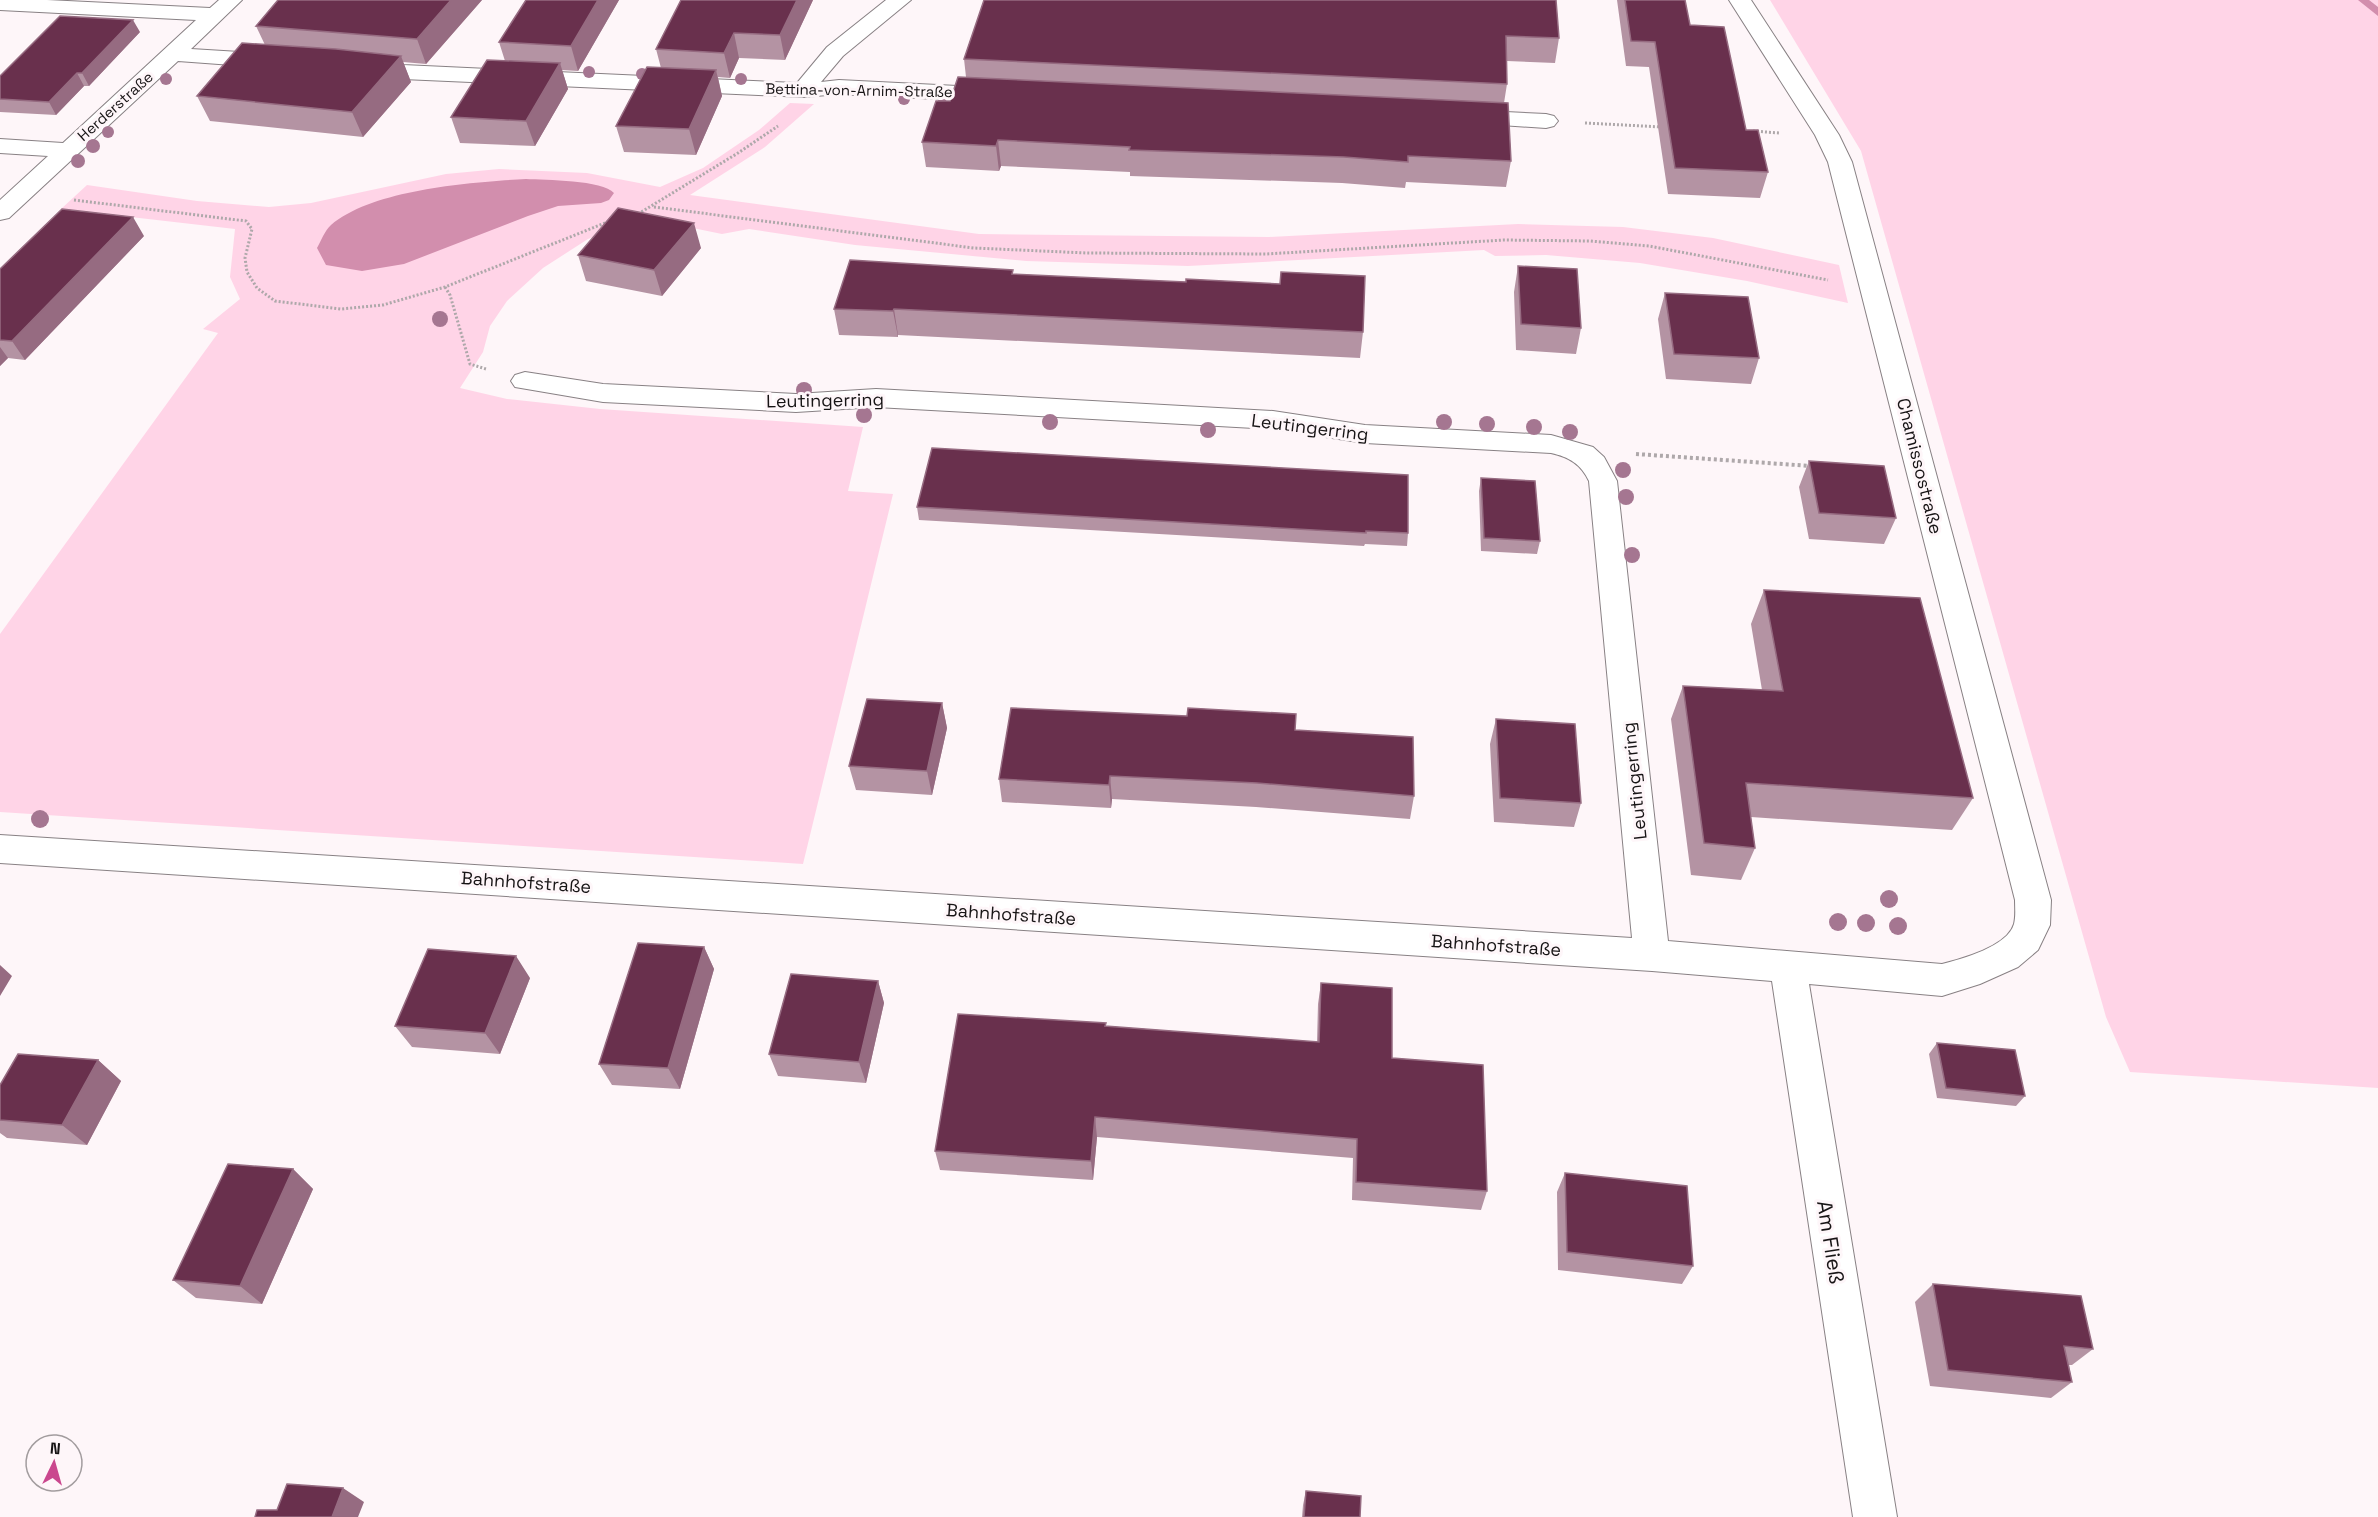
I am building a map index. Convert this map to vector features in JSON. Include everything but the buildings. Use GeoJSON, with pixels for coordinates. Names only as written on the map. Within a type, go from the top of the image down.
{"type":"FeatureCollection","features":[{"type":"Feature","properties":{"kind":"street"},"geometry":{"type":"LineString","coordinates":[[804,90],[814,71],[826,59],[900,0]]}},
{"type":"Feature","properties":{"kind":"street","name":"Chamissostraße"},"geometry":{"type":"LineString","coordinates":[[1740,0],[1827,135],[1840,162],[2033,900],[2031,927],[2014,950]]}},
{"type":"Feature","properties":{"kind":"street"},"geometry":{"type":"LineString","coordinates":[[0,4],[223,7]]}},
{"type":"Feature","properties":{"kind":"street","name":"Herderstraße"},"geometry":{"type":"LineString","coordinates":[[0,213],[223,7]]}},
{"type":"Feature","properties":{"kind":"street"},"geometry":{"type":"LineString","coordinates":[[172,54],[291,62]]}},
{"type":"Feature","properties":{"kind":"street","name":"Bettina-von-Arnim-Straße"},"geometry":{"type":"LineString","coordinates":[[347,65],[403,72],[804,90],[838,87],[1018,96]]}},
{"type":"Feature","properties":{"kind":"street"},"geometry":{"type":"LineString","coordinates":[[1438,116],[1546,121]]}},
{"type":"Feature","properties":{"kind":"street"},"geometry":{"type":"LineString","coordinates":[[0,146],[68,150]]}},
{"type":"Feature","properties":{"kind":"street","name":"Leutingerring"},"geometry":{"type":"LineString","coordinates":[[525,381],[615,394],[796,403],[876,398],[1274,420],[1365,434],[1551,444],[1573,448],[1596,465],[1603,481],[1652,955]]}},
{"type":"Feature","properties":{"kind":"street","name":"Bahnhofstraße"},"geometry":{"type":"LineString","coordinates":[[0,849],[1652,955],[1942,980],[1981,970],[2014,950]]}},
{"type":"Feature","properties":{"kind":"street","name":"Am Fließ"},"geometry":{"type":"LineString","coordinates":[[1788,968],[1875,1517]]}},
{"type":"Feature","properties":{"kind":"path"},"geometry":{"type":"LineString","coordinates":[[634,215],[654,207],[669,195],[738,155],[776,127],[799,106],[804,90]]}},
{"type":"Feature","properties":{"kind":"path"},"geometry":{"type":"LineString","coordinates":[[1546,121],[1663,127]]}},
{"type":"Feature","properties":{"kind":"path"},"geometry":{"type":"LineString","coordinates":[[1745,131],[1827,135]]}},
{"type":"Feature","properties":{"kind":"path"},"geometry":{"type":"LineString","coordinates":[[66,200],[236,218],[246,221],[252,229],[245,258],[247,272],[257,288],[275,301],[342,309],[384,305],[445,287],[616,219]]}},
{"type":"Feature","properties":{"kind":"path"},"geometry":{"type":"LineString","coordinates":[[654,207],[974,248],[1087,253],[1266,254],[1504,240],[1590,241],[1649,246],[1775,268],[1875,291]]}},
{"type":"Feature","properties":{"kind":"path"},"geometry":{"type":"LineString","coordinates":[[445,287],[450,295],[470,364],[525,381]]}},
{"type":"Feature","properties":{"kind":"path"},"geometry":{"type":"LineString","coordinates":[[1588,457],[1607,453],[1817,466]]}},
{"type":"Feature","properties":{"kind":"shaded area"},"geometry":{"type":"Polygon","coordinates":[[[1770,0],[2378,0],[2378,1088],[2130,1072],[2106,1017],[1861,151],[1770,0]]]}},
{"type":"Feature","properties":{"kind":"shaded area"},"geometry":{"type":"Polygon","coordinates":[[[790,103],[814,104],[765,147],[690,195],[979,234],[1269,237],[1518,224],[1623,227],[1713,238],[1839,265],[1848,303],[1747,281],[1640,263],[1546,255],[1495,256],[1484,250],[1188,266],[1026,261],[855,245],[749,229],[722,234],[644,218],[588,239],[543,268],[507,301],[490,326],[483,352],[460,388],[507,399],[600,409],[863,427],[848,491],[893,494],[803,864],[0,812],[0,634],[218,333],[203,329],[240,299],[230,277],[235,229],[61,209],[87,185],[197,201],[269,207],[311,203],[446,174],[499,169],[587,173],[660,187],[703,168],[759,130],[790,103]]]}},
{"type":"Feature","properties":{"kind":"shaded area"},"geometry":{"type":"Polygon","coordinates":[[[526,179],[586,183],[598,185],[614,193],[609,200],[601,203],[558,206],[528,216],[404,264],[362,271],[326,265],[317,248],[331,225],[349,213],[372,203],[397,195],[452,185],[526,179]]]}},
{"type":"Feature","properties":{"kind":"waterway"},"geometry":{"type":"LineString","coordinates":[[2363,0],[2378,13]]}}]}
